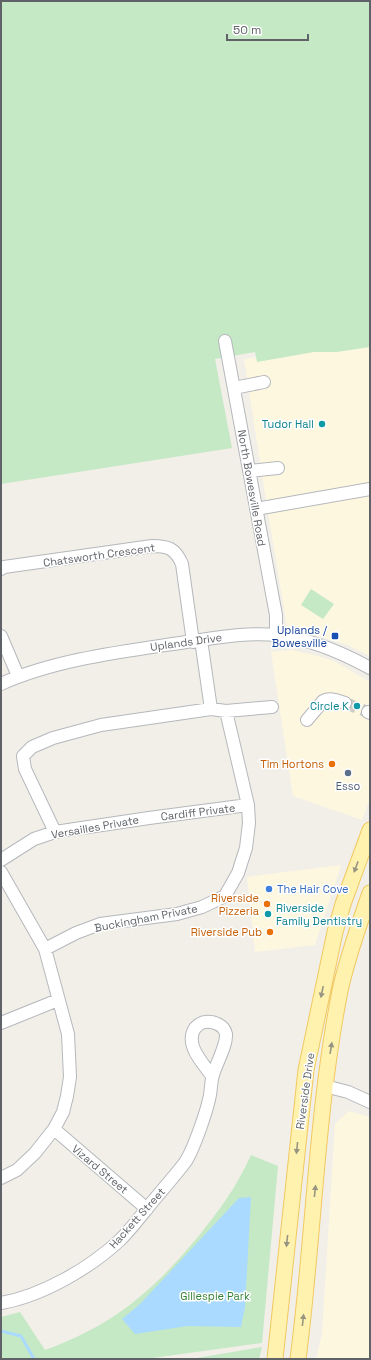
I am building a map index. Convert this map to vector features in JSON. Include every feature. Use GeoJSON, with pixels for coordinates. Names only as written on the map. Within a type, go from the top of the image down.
{"type":"FeatureCollection","features":[{"type":"Feature","properties":{"kind":"main road","name":"Riverside Drive"},"geometry":{"type":"LineString","coordinates":[[275,1359],[306,1070],[335,932],[343,904],[370,830]]}},
{"type":"Feature","properties":{"kind":"main road","name":"Riverside Drive"},"geometry":{"type":"LineString","coordinates":[[298,1359],[325,1086],[340,990],[352,946],[370,893]]}},
{"type":"Feature","properties":{"kind":"street","name":"North Bowesville Road"},"geometry":{"type":"LineString","coordinates":[[225,341],[277,621],[276,635]]}},
{"type":"Feature","properties":{"kind":"street"},"geometry":{"type":"LineString","coordinates":[[234,388],[264,382]]}},
{"type":"Feature","properties":{"kind":"street"},"geometry":{"type":"LineString","coordinates":[[249,471],[278,468]]}},
{"type":"Feature","properties":{"kind":"street"},"geometry":{"type":"LineString","coordinates":[[256,509],[370,489]]}},
{"type":"Feature","properties":{"kind":"street","name":"Chatsworth Crescent"},"geometry":{"type":"LineString","coordinates":[[1,569],[4,567],[152,546],[165,546],[178,555],[182,564],[197,641]]}},
{"type":"Feature","properties":{"kind":"street","name":"Uplands Drive"},"geometry":{"type":"LineString","coordinates":[[1,684],[18,676],[71,662],[126,651],[226,636],[276,635],[326,647],[349,656],[370,668]]}},
{"type":"Feature","properties":{"kind":"street"},"geometry":{"type":"LineString","coordinates":[[1,636],[18,676]]}},
{"type":"Feature","properties":{"kind":"street"},"geometry":{"type":"LineString","coordinates":[[197,641],[211,709]]}},
{"type":"Feature","properties":{"kind":"street"},"geometry":{"type":"LineString","coordinates":[[307,720],[323,701],[327,699],[345,703]]}},
{"type":"Feature","properties":{"kind":"street"},"geometry":{"type":"LineString","coordinates":[[55,832],[25,769],[23,756],[32,747],[53,738],[101,725],[211,709],[226,710],[272,707]]}},
{"type":"Feature","properties":{"kind":"street","name":"Buckingham Private"},"geometry":{"type":"LineString","coordinates":[[45,949],[100,924],[177,914],[202,907],[225,896],[238,873],[246,848],[249,824],[248,806],[226,710]]}},
{"type":"Feature","properties":{"kind":"street","name":"Cardiff Private"},"geometry":{"type":"LineString","coordinates":[[148,818],[248,806]]}},
{"type":"Feature","properties":{"kind":"street","name":"Versailles Private"},"geometry":{"type":"LineString","coordinates":[[1,860],[34,839],[55,832],[148,818]]}},
{"type":"Feature","properties":{"kind":"street"},"geometry":{"type":"LineString","coordinates":[[1,872],[45,949],[68,1034],[70,1077],[63,1112],[54,1130],[35,1153],[17,1170],[1,1178]]}},
{"type":"Feature","properties":{"kind":"street"},"geometry":{"type":"LineString","coordinates":[[1,1023],[58,1000]]}},
{"type":"Feature","properties":{"kind":"street","name":"Hackett Street"},"geometry":{"type":"LineString","coordinates":[[1,1303],[12,1301],[60,1283],[106,1252],[120,1240],[186,1160],[210,1096],[212,1076]]}},
{"type":"Feature","properties":{"kind":"street"},"geometry":{"type":"LineString","coordinates":[[325,1086],[348,1092],[370,1102]]}},
{"type":"Feature","properties":{"kind":"street","name":"Vizard Street"},"geometry":{"type":"LineString","coordinates":[[54,1130],[147,1209]]}},
{"type":"Feature","properties":{"kind":"shaded area"},"geometry":{"type":"Polygon","coordinates":[[[370,340],[370,656],[348,645],[287,627],[244,359],[370,340]]]}},
{"type":"Feature","properties":{"kind":"shaded area"},"geometry":{"type":"Polygon","coordinates":[[[291,650],[334,661],[370,682],[370,799],[362,820],[293,796],[271,652],[291,650]]]}},
{"type":"Feature","properties":{"kind":"shaded area"},"geometry":{"type":"Polygon","coordinates":[[[341,865],[315,945],[255,952],[247,877],[341,865]]]}},
{"type":"Feature","properties":{"kind":"shaded area"},"geometry":{"type":"Polygon","coordinates":[[[349,1111],[370,1117],[370,1359],[316,1359],[322,1334],[335,1124],[349,1111]]]}},
{"type":"Feature","properties":{"kind":"green space"},"geometry":{"type":"Polygon","coordinates":[[[1,1],[370,1],[370,347],[337,352],[314,352],[257,362],[255,352],[215,359],[232,448],[1,484],[1,1]]]}},
{"type":"Feature","properties":{"kind":"green space"},"geometry":{"type":"Polygon","coordinates":[[[311,589],[334,604],[323,619],[301,605],[311,589]]]}},
{"type":"Feature","properties":{"kind":"green space","name":"Gillespie Park"},"geometry":{"type":"Polygon","coordinates":[[[251,1155],[278,1166],[262,1343],[145,1359],[1,1359],[1,1317],[20,1312],[45,1350],[69,1341],[91,1330],[111,1318],[147,1291],[164,1275],[213,1218],[227,1199],[251,1155]]]}},
{"type":"Feature","properties":{"kind":"green space"},"geometry":{"type":"Polygon","coordinates":[[[262,1347],[259,1359],[191,1359],[262,1347]]]}},
{"type":"Feature","properties":{"kind":"water"},"geometry":{"type":"Polygon","coordinates":[[[251,1197],[245,1307],[241,1327],[188,1326],[135,1334],[122,1319],[140,1304],[239,1198],[251,1197]]]}},
{"type":"Feature","properties":{"kind":"waterway"},"geometry":{"type":"LineString","coordinates":[[1,1331],[21,1336],[34,1359]]}},
{"type":"Feature","properties":{"kind":"tunnel"},"geometry":{"type":"LineString","coordinates":[[345,703],[368,712]]}},
{"type":"Feature","properties":{"kind":"place","name":"Tudor Hall"},"geometry":{"type":"Point","coordinates":[322,424]}},
{"type":"Feature","properties":{"kind":"place","name":"Uplands / Bowesville"},"geometry":{"type":"Point","coordinates":[335,636]}},
{"type":"Feature","properties":{"kind":"place","name":"Circle K"},"geometry":{"type":"Point","coordinates":[357,706]}},
{"type":"Feature","properties":{"kind":"place","name":"Tim Hortons"},"geometry":{"type":"Point","coordinates":[332,764]}},
{"type":"Feature","properties":{"kind":"place","name":"Esso"},"geometry":{"type":"Point","coordinates":[348,773]}},
{"type":"Feature","properties":{"kind":"place","name":"The Hair Cove"},"geometry":{"type":"Point","coordinates":[269,889]}},
{"type":"Feature","properties":{"kind":"place","name":"Riverside Pizzeria"},"geometry":{"type":"Point","coordinates":[267,904]}},
{"type":"Feature","properties":{"kind":"place","name":"Riverside Family Dentistry"},"geometry":{"type":"Point","coordinates":[268,914]}},
{"type":"Feature","properties":{"kind":"place","name":"Riverside Pub"},"geometry":{"type":"Point","coordinates":[270,932]}}]}
